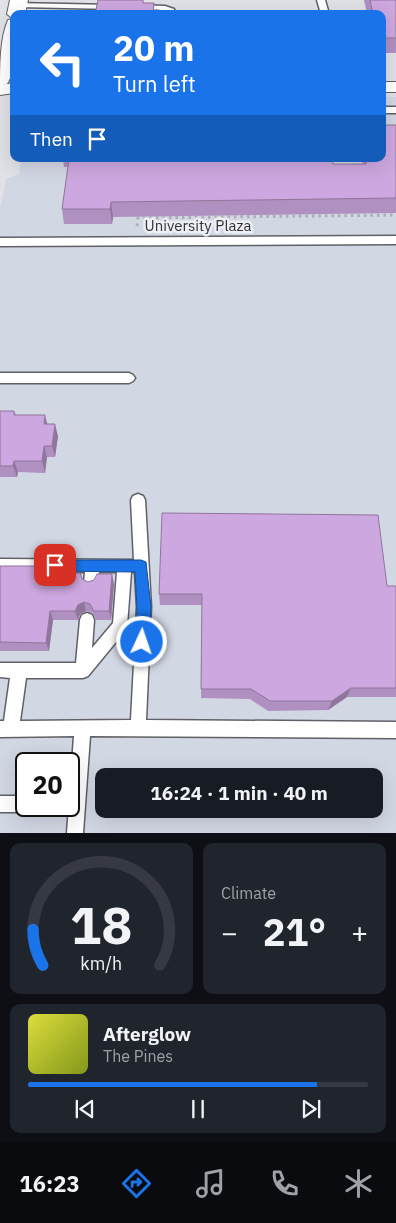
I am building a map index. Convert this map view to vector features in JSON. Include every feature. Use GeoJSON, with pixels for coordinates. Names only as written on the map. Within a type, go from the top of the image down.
{"type":"FeatureCollection","features":[{"type":"Feature","properties":{"kind":"main road"},"geometry":{"type":"LineString","coordinates":[[0,80],[10,40]]}},
{"type":"Feature","properties":{"kind":"lane"},"geometry":{"type":"LineString","coordinates":[[18,6],[165,8],[171,10]]}},
{"type":"Feature","properties":{"kind":"lane","name":"University Plaza"},"geometry":{"type":"LineString","coordinates":[[0,242],[396,240]]}},
{"type":"Feature","properties":{"kind":"lane"},"geometry":{"type":"LineString","coordinates":[[0,378],[129,378]]}},
{"type":"Feature","properties":{"kind":"lane"},"geometry":{"type":"LineString","coordinates":[[138,500],[144,607],[138,728]]}},
{"type":"Feature","properties":{"kind":"lane"},"geometry":{"type":"LineString","coordinates":[[0,565],[141,566]]}},
{"type":"Feature","properties":{"kind":"lane"},"geometry":{"type":"LineString","coordinates":[[91,583],[92,566]]}},
{"type":"Feature","properties":{"kind":"lane"},"geometry":{"type":"LineString","coordinates":[[83,671],[120,626],[124,566]]}},
{"type":"Feature","properties":{"kind":"lane"},"geometry":{"type":"LineString","coordinates":[[83,671],[88,620]]}},
{"type":"Feature","properties":{"kind":"lane"},"geometry":{"type":"LineString","coordinates":[[0,670],[83,671]]}},
{"type":"Feature","properties":{"kind":"lane"},"geometry":{"type":"LineString","coordinates":[[19,671],[6,729],[396,730]]}},
{"type":"Feature","properties":{"kind":"lane"},"geometry":{"type":"LineString","coordinates":[[80,752],[83,728]]}},
{"type":"Feature","properties":{"kind":"lane"},"geometry":{"type":"LineString","coordinates":[[0,804],[15,804]]}},
{"type":"Feature","properties":{"kind":"lane"},"geometry":{"type":"LineString","coordinates":[[74,817],[75,833]]}},
{"type":"Feature","properties":{"kind":"path"},"geometry":{"type":"LineString","coordinates":[[128,226],[138,226],[138,218],[396,215]]}},
{"type":"Feature","properties":{"kind":"shaded area"},"geometry":{"type":"Polygon","coordinates":[[[386,97],[396,97],[396,833],[0,833],[0,210],[6,179],[19,174],[21,162],[386,162],[386,97]]]}},
{"type":"Feature","properties":{"kind":"building"},"geometry":{"type":"Polygon","coordinates":[[[98,0],[143,0],[143,3],[154,3],[153,10],[96,10],[98,0]]]}},
{"type":"Feature","properties":{"kind":"building"},"geometry":{"type":"Polygon","coordinates":[[[370,0],[396,0],[396,38],[386,38],[386,10],[372,10],[370,0]]]}},
{"type":"Feature","properties":{"kind":"building"},"geometry":{"type":"Polygon","coordinates":[[[386,125],[396,125],[396,198],[111,202],[110,209],[62,209],[69,162],[333,162],[333,164],[366,164],[366,162],[386,162],[386,125]]]}},
{"type":"Feature","properties":{"kind":"building"},"geometry":{"type":"Polygon","coordinates":[[[0,411],[14,411],[14,415],[45,415],[44,424],[55,424],[52,446],[44,446],[42,461],[14,461],[13,466],[0,466],[0,411]]]}},
{"type":"Feature","properties":{"kind":"building"},"geometry":{"type":"Polygon","coordinates":[[[162,513],[378,515],[387,586],[396,586],[396,688],[351,688],[332,701],[270,701],[251,689],[201,689],[202,594],[159,594],[162,513]]]}},
{"type":"Feature","properties":{"kind":"building"},"geometry":{"type":"Polygon","coordinates":[[[0,566],[61,566],[60,573],[80,573],[82,579],[88,582],[94,580],[97,574],[112,574],[109,611],[94,611],[90,604],[84,602],[78,605],[75,611],[50,611],[46,643],[0,642],[0,566]]]}},
{"type":"Feature","properties":{"kind":"route"},"geometry":{"type":"LineString","coordinates":[[55,565],[141,566],[144,607],[142,642]]}}]}
